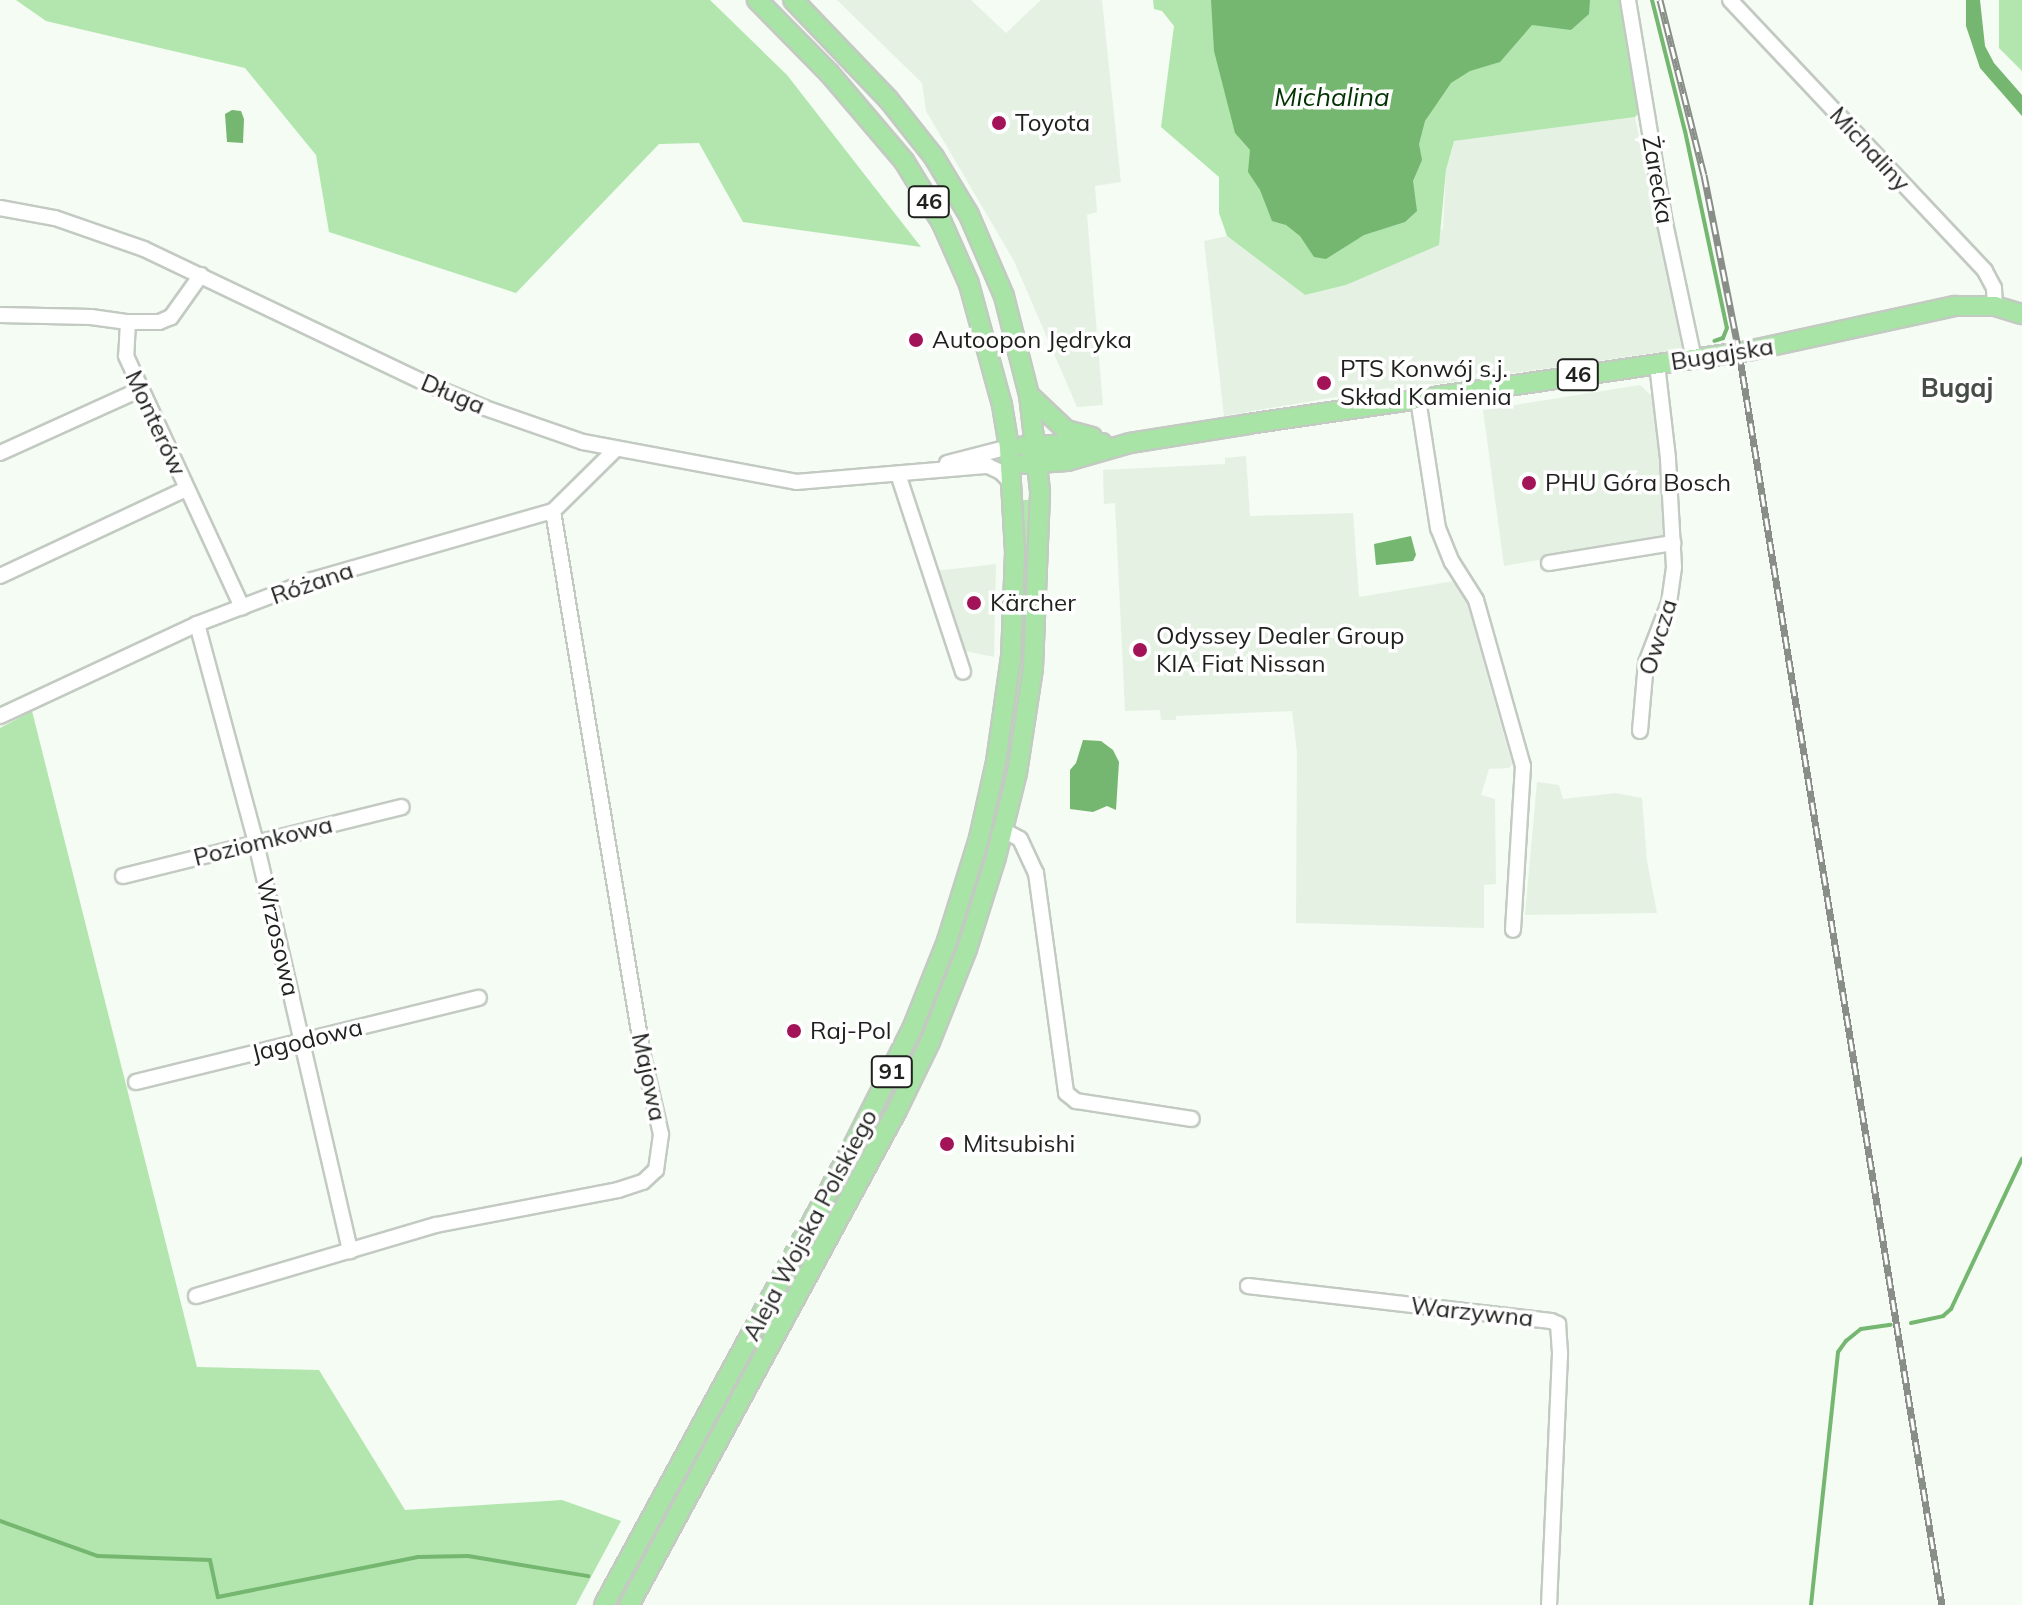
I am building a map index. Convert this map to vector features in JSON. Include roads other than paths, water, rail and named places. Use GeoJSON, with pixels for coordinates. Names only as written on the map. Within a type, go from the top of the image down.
{"type":"FeatureCollection","features":[{"type":"Feature","properties":{"kind":"main road","name":"Aleja Wojska Polskiego"},"geometry":{"type":"LineString","coordinates":[[604,1605],[881,1093],[947,941],[989,796],[1005,704],[1015,589],[1011,465],[979,311],[942,223],[882,132],[757,0]]}},
{"type":"Feature","properties":{"kind":"main road","name":"Aleja Wojska Polskiego"},"geometry":{"type":"LineString","coordinates":[[629,1605],[916,1070],[967,949],[1003,830],[1022,744],[1034,656],[1039,532],[1036,454],[1029,395],[1004,296],[961,202],[934,157],[888,99],[793,0]]}},
{"type":"Feature","properties":{"kind":"main road","name":"Bugajska"},"geometry":{"type":"LineString","coordinates":[[1011,465],[1036,454],[1130,443],[1694,360],[1786,344],[1955,306],[1995,306],[2022,314]]}},
{"type":"Feature","properties":{"kind":"main road","name":"46"},"geometry":{"type":"LineString","coordinates":[[1029,395],[1072,433],[1130,443]]}},
{"type":"Feature","properties":{"kind":"street","name":"Żarecka"},"geometry":{"type":"LineString","coordinates":[[1628,0],[1665,223],[1694,360]]}},
{"type":"Feature","properties":{"kind":"street","name":"Michaliny"},"geometry":{"type":"LineString","coordinates":[[1730,0],[1985,271],[1994,288],[1995,306]]}},
{"type":"Feature","properties":{"kind":"street","name":"Długa"},"geometry":{"type":"LineString","coordinates":[[0,208],[55,218],[112,237],[201,275],[485,408],[550,433],[615,450],[796,482],[988,466],[1001,472],[1011,465]]}},
{"type":"Feature","properties":{"kind":"street"},"geometry":{"type":"LineString","coordinates":[[0,315],[159,322],[171,317],[201,275]]}},
{"type":"Feature","properties":{"kind":"street","name":"Monterów"},"geometry":{"type":"LineString","coordinates":[[128,322],[126,356],[139,390],[242,607]]}},
{"type":"Feature","properties":{"kind":"street","name":"Owcza"},"geometry":{"type":"LineString","coordinates":[[1640,731],[1646,663],[1673,589],[1673,543],[1657,365]]}},
{"type":"Feature","properties":{"kind":"street"},"geometry":{"type":"LineString","coordinates":[[0,453],[139,390]]}},
{"type":"Feature","properties":{"kind":"street"},"geometry":{"type":"LineString","coordinates":[[1418,399],[1438,528],[1447,553],[1476,600],[1523,766],[1513,930]]}},
{"type":"Feature","properties":{"kind":"street","name":"Różana"},"geometry":{"type":"LineString","coordinates":[[0,716],[197,624],[312,580],[553,511],[615,450]]}},
{"type":"Feature","properties":{"kind":"street","name":"Długa"},"geometry":{"type":"LineString","coordinates":[[932,469],[975,453],[1011,465]]}},
{"type":"Feature","properties":{"kind":"street"},"geometry":{"type":"LineString","coordinates":[[898,474],[963,672]]}},
{"type":"Feature","properties":{"kind":"street"},"geometry":{"type":"LineString","coordinates":[[0,576],[186,489]]}},
{"type":"Feature","properties":{"kind":"street","name":"Majowa"},"geometry":{"type":"LineString","coordinates":[[196,1296],[436,1225],[618,1190],[643,1182],[656,1170],[661,1134],[643,1056],[553,511]]}},
{"type":"Feature","properties":{"kind":"street"},"geometry":{"type":"LineString","coordinates":[[1549,563],[1673,543]]}},
{"type":"Feature","properties":{"kind":"street","name":"Wrzosowa"},"geometry":{"type":"LineString","coordinates":[[197,624],[256,843],[350,1251]]}},
{"type":"Feature","properties":{"kind":"street","name":"Poziomkowa"},"geometry":{"type":"LineString","coordinates":[[123,876],[402,807]]}},
{"type":"Feature","properties":{"kind":"street"},"geometry":{"type":"LineString","coordinates":[[1003,830],[1016,836],[1026,846],[1036,873],[1066,1093],[1076,1101],[1192,1119]]}},
{"type":"Feature","properties":{"kind":"street","name":"Jagodowa"},"geometry":{"type":"LineString","coordinates":[[136,1082],[479,998]]}},
{"type":"Feature","properties":{"kind":"street","name":"Warzywna"},"geometry":{"type":"LineString","coordinates":[[1248,1286],[1558,1324],[1560,1354],[1549,1605]]}},
{"type":"Feature","properties":{"kind":"water","name":"Michalina"},"geometry":{"type":"Polygon","coordinates":[[[1211,0],[1590,0],[1589,14],[1571,30],[1532,25],[1500,62],[1470,71],[1451,83],[1425,121],[1419,144],[1422,160],[1413,181],[1417,211],[1405,222],[1364,235],[1326,259],[1314,257],[1300,236],[1286,225],[1272,221],[1260,190],[1248,172],[1250,150],[1235,133],[1214,51],[1211,0]]]}},
{"type":"Feature","properties":{"kind":"water"},"geometry":{"type":"Polygon","coordinates":[[[1966,0],[1980,0],[1985,46],[1994,63],[2022,95],[2022,116],[1980,68],[1966,26],[1966,0]]]}},
{"type":"Feature","properties":{"kind":"water"},"geometry":{"type":"Polygon","coordinates":[[[232,110],[241,111],[244,119],[243,143],[227,142],[225,114],[232,110]]]}},
{"type":"Feature","properties":{"kind":"water"},"geometry":{"type":"Polygon","coordinates":[[[1411,536],[1416,555],[1413,561],[1376,565],[1374,544],[1411,536]]]}},
{"type":"Feature","properties":{"kind":"water"},"geometry":{"type":"Polygon","coordinates":[[[1083,740],[1101,741],[1113,750],[1119,762],[1116,810],[1107,806],[1093,812],[1070,809],[1070,770],[1076,763],[1083,740]]]}},
{"type":"Feature","properties":{"kind":"waterway"},"geometry":{"type":"LineString","coordinates":[[1652,0],[1685,131],[1727,328],[1723,338],[1714,341]]}},
{"type":"Feature","properties":{"kind":"waterway"},"geometry":{"type":"LineString","coordinates":[[1911,1323],[1943,1316],[1951,1309],[2022,1159]]}},
{"type":"Feature","properties":{"kind":"waterway"},"geometry":{"type":"LineString","coordinates":[[1811,1605],[1838,1352],[1861,1329],[1891,1325]]}},
{"type":"Feature","properties":{"kind":"waterway"},"geometry":{"type":"LineString","coordinates":[[0,1521],[98,1556],[210,1560],[218,1597],[418,1557],[468,1556],[588,1576]]}},
{"type":"Feature","properties":{"kind":"railway"},"geometry":{"type":"LineString","coordinates":[[1660,0],[1704,175],[1739,352],[1942,1605]]}},
{"type":"Feature","properties":{"kind":"place","name":"Toyota"},"geometry":{"type":"Point","coordinates":[999,123]}},
{"type":"Feature","properties":{"kind":"place","name":"Autoopon Jędryka"},"geometry":{"type":"Point","coordinates":[916,340]}},
{"type":"Feature","properties":{"kind":"place","name":"PTS Konwój s.j. Skład Kamienia"},"geometry":{"type":"Point","coordinates":[1324,383]}},
{"type":"Feature","properties":{"kind":"place","name":"PHU Góra Bosch"},"geometry":{"type":"Point","coordinates":[1529,483]}},
{"type":"Feature","properties":{"kind":"place","name":"Kärcher"},"geometry":{"type":"Point","coordinates":[974,603]}},
{"type":"Feature","properties":{"kind":"place","name":"Odyssey Dealer Group KIA Fiat Nissan"},"geometry":{"type":"Point","coordinates":[1140,650]}},
{"type":"Feature","properties":{"kind":"place","name":"Raj-Pol"},"geometry":{"type":"Point","coordinates":[794,1031]}},
{"type":"Feature","properties":{"kind":"place","name":"Mitsubishi"},"geometry":{"type":"Point","coordinates":[947,1144]}},
{"type":"Feature","properties":{"kind":"district","name":"Bugaj"},"geometry":{"type":"Point","coordinates":[1957,388]}}]}
